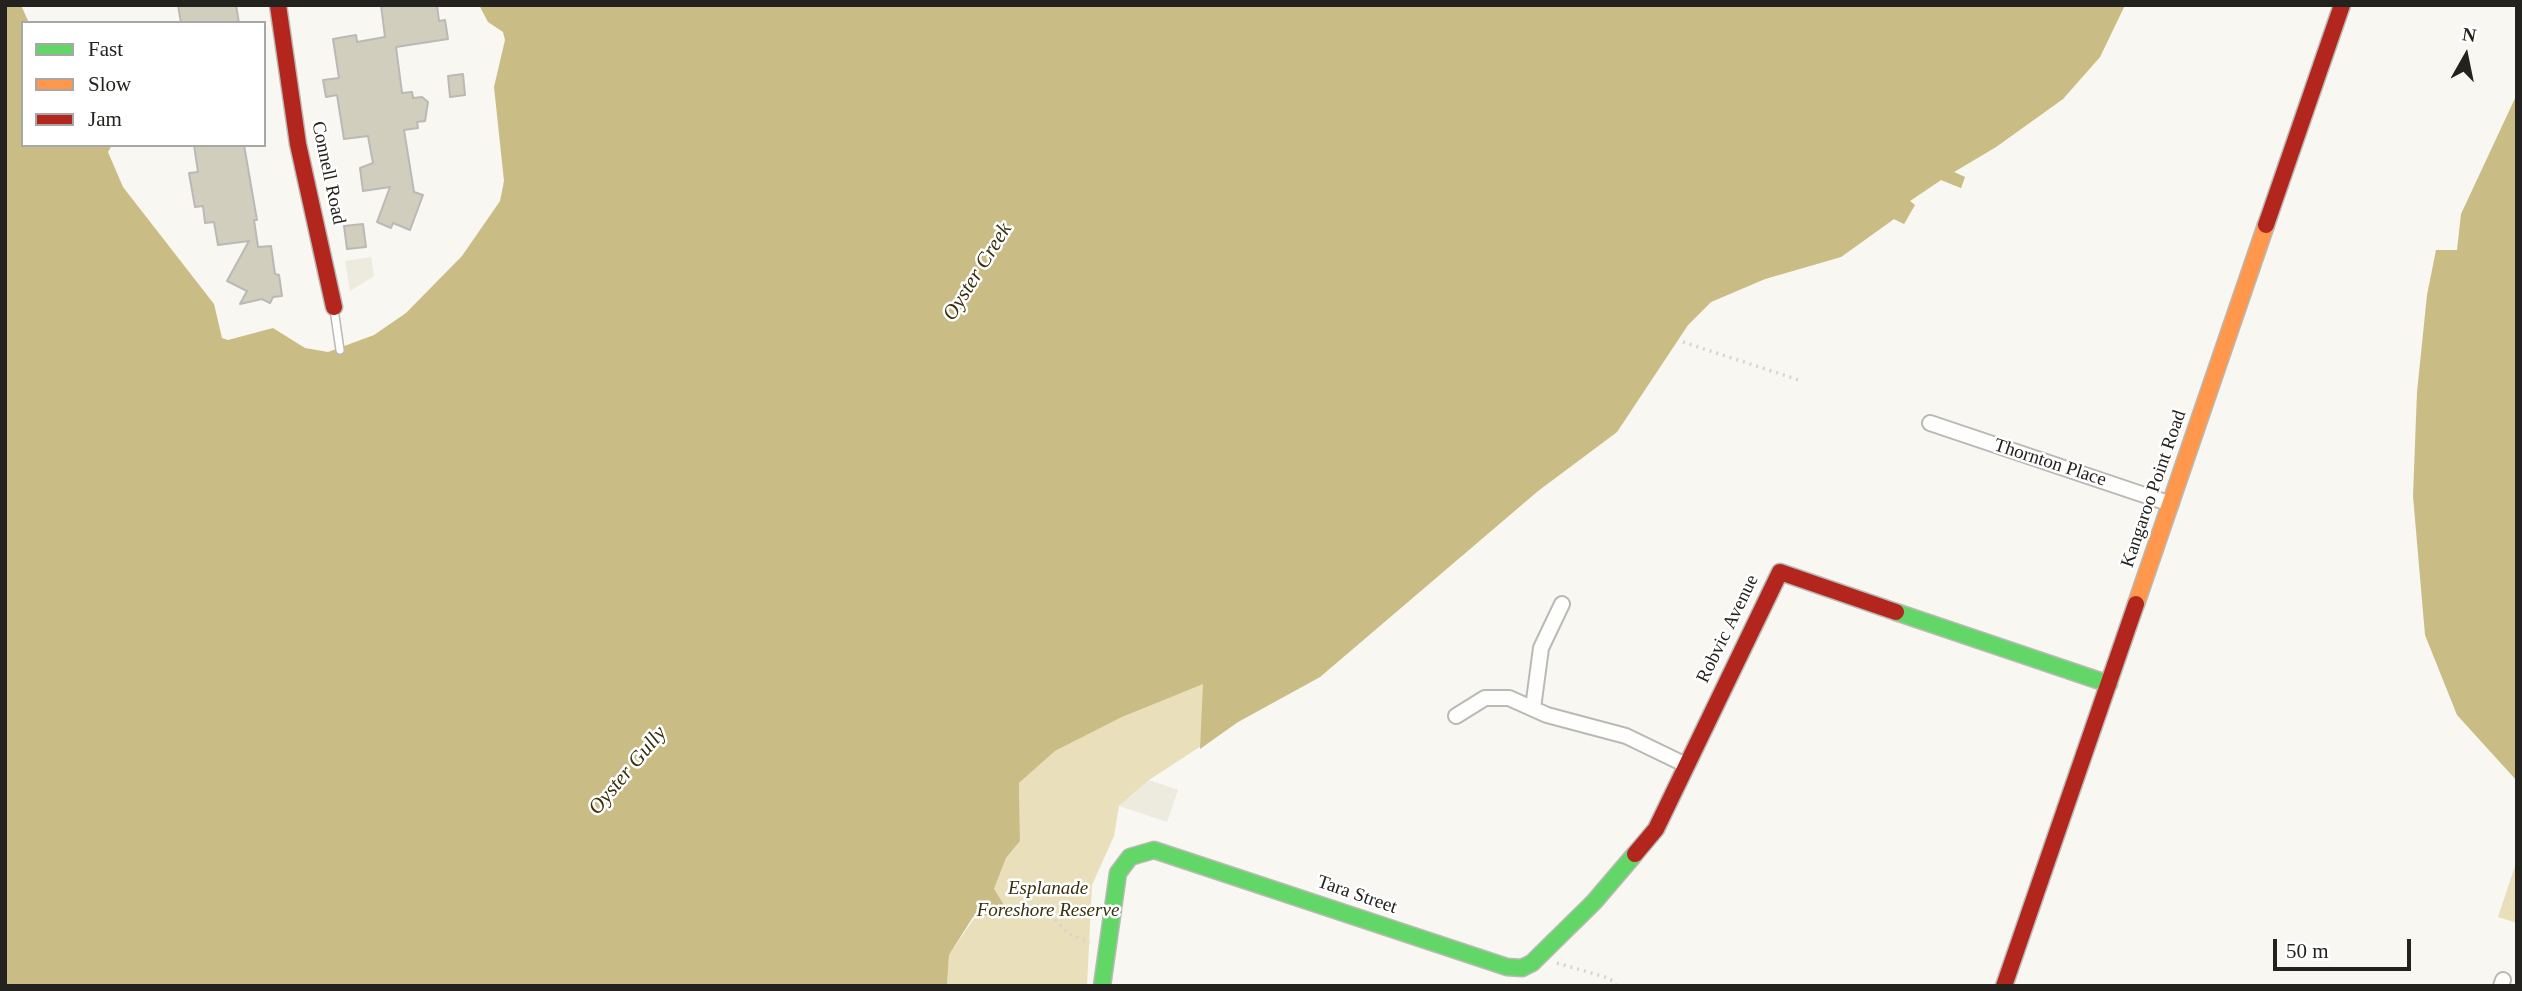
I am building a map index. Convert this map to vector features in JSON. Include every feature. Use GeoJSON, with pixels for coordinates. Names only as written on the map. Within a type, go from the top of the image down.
{"type":"FeatureCollection","features":[{"type":"Feature","properties":{"kind":"street","name":"Connell Road"},"geometry":{"type":"LineString","coordinates":[[278,5],[299,144],[334,307]]}},
{"type":"Feature","properties":{"kind":"street","name":"Kangaroo Point Road"},"geometry":{"type":"LineString","coordinates":[[2004,986],[2171,504],[2298,124],[2342,5]]}},
{"type":"Feature","properties":{"kind":"street","name":"Thornton Place"},"geometry":{"type":"LineString","coordinates":[[1930,423],[2171,504]]}},
{"type":"Feature","properties":{"kind":"street","name":"Robvic Avenue"},"geometry":{"type":"LineString","coordinates":[[1545,954],[1656,829],[1780,572],[2109,684]]}},
{"type":"Feature","properties":{"kind":"street"},"geometry":{"type":"LineString","coordinates":[[1533,708],[1541,648],[1562,604]]}},
{"type":"Feature","properties":{"kind":"street"},"geometry":{"type":"LineString","coordinates":[[1456,716],[1478,701],[1493,696],[1509,698],[1562,720],[1626,736],[1686,765]]}},
{"type":"Feature","properties":{"kind":"street","name":"Tara Street"},"geometry":{"type":"LineString","coordinates":[[1102,986],[1118,873],[1130,857],[1154,850],[1507,967],[1522,968],[1545,954]]}},
{"type":"Feature","properties":{"kind":"lane","name":"Connell Road"},"geometry":{"type":"LineString","coordinates":[[334,307],[340,350]]}},
{"type":"Feature","properties":{"kind":"path"},"geometry":{"type":"LineString","coordinates":[[1683,342],[1802,382]]}},
{"type":"Feature","properties":{"kind":"path"},"geometry":{"type":"LineString","coordinates":[[1040,905],[1069,934]]}},
{"type":"Feature","properties":{"kind":"path"},"geometry":{"type":"LineString","coordinates":[[1545,954],[1562,967],[1605,977],[1615,982],[1616,986]]}},
{"type":"Feature","properties":{"kind":"shaded area"},"geometry":{"type":"Polygon","coordinates":[[[371,257],[374,276],[350,291],[345,261],[371,257]]]}},
{"type":"Feature","properties":{"kind":"shaded area"},"geometry":{"type":"Polygon","coordinates":[[[1149,780],[1178,790],[1167,822],[1119,806],[1149,780]]]}},
{"type":"Feature","properties":{"kind":"green space","name":"Esplanade Foreshore Reserve"},"geometry":{"type":"Polygon","coordinates":[[[2125,5],[2100,57],[2063,99],[1996,147],[1954,172],[1965,177],[1961,188],[1941,180],[1910,201],[1915,205],[1904,224],[1894,219],[1841,257],[1765,279],[1711,302],[1688,325],[1617,432],[1538,491],[1320,677],[1238,722],[1149,780],[1119,806],[1114,836],[1092,885],[1087,986],[947,986],[949,955],[994,889],[1006,858],[1020,841],[1019,783],[1055,751],[1122,717],[1227,673],[1572,398],[2125,5]]]}},
{"type":"Feature","properties":{"kind":"green space"},"geometry":{"type":"Polygon","coordinates":[[[2517,860],[2517,923],[2498,917],[2517,860]]]}},
{"type":"Feature","properties":{"kind":"water"},"geometry":{"type":"Polygon","coordinates":[[[5,5],[21,5],[28,21],[21,21],[21,147],[111,147],[108,152],[123,187],[214,304],[222,338],[228,340],[273,328],[305,348],[328,352],[374,335],[406,313],[462,256],[500,201],[504,181],[494,87],[505,40],[503,32],[488,22],[479,5],[2125,5],[2100,57],[2063,99],[1996,147],[1954,172],[1965,177],[1961,188],[1941,180],[1910,201],[1915,205],[1904,224],[1894,219],[1841,257],[1765,279],[1711,302],[1688,325],[1617,432],[1538,491],[1320,677],[1238,722],[1200,749],[1203,684],[1122,717],[1055,751],[1019,783],[1020,841],[1006,858],[994,889],[1009,913],[973,917],[949,955],[947,986],[5,986],[5,5]]]}},
{"type":"Feature","properties":{"kind":"water"},"geometry":{"type":"Polygon","coordinates":[[[2517,94],[2517,781],[2457,715],[2425,635],[2413,496],[2417,392],[2427,295],[2436,250],[2457,250],[2461,214],[2517,94]]]}},
{"type":"Feature","properties":{"kind":"building"},"geometry":{"type":"Polygon","coordinates":[[[178,5],[236,5],[239,21],[181,21],[178,5]]]}},
{"type":"Feature","properties":{"kind":"building"},"geometry":{"type":"Polygon","coordinates":[[[381,5],[437,5],[439,21],[445,20],[448,39],[396,47],[402,93],[412,92],[413,98],[422,97],[428,102],[425,121],[417,122],[418,128],[404,130],[414,192],[423,195],[410,230],[393,223],[391,228],[377,222],[390,187],[363,191],[360,168],[373,163],[368,136],[344,139],[337,95],[326,97],[323,80],[339,78],[333,39],[356,35],[357,42],[385,37],[381,5]]]}},
{"type":"Feature","properties":{"kind":"building"},"geometry":{"type":"Polygon","coordinates":[[[463,74],[465,95],[450,97],[448,76],[463,74]]]}},
{"type":"Feature","properties":{"kind":"building"},"geometry":{"type":"Polygon","coordinates":[[[194,147],[244,147],[257,220],[254,220],[258,247],[271,246],[275,274],[279,275],[282,296],[273,297],[270,303],[262,299],[240,304],[247,291],[227,281],[249,241],[218,245],[214,222],[205,223],[203,206],[195,207],[189,173],[198,172],[194,147]]]}},
{"type":"Feature","properties":{"kind":"building"},"geometry":{"type":"Polygon","coordinates":[[[363,224],[366,247],[347,249],[344,226],[363,224]]]}},
{"type":"Feature","properties":{"kind":"traffic: fast"},"geometry":{"type":"LineString","coordinates":[[1896,612],[2109,684]]}},
{"type":"Feature","properties":{"kind":"traffic: fast"},"geometry":{"type":"LineString","coordinates":[[1102,986],[1118,873],[1130,857],[1154,850],[1507,967],[1522,968],[1532,963],[1594,902],[1635,854]]}},
{"type":"Feature","properties":{"kind":"traffic: slow"},"geometry":{"type":"LineString","coordinates":[[2136,604],[2266,225]]}},
{"type":"Feature","properties":{"kind":"traffic: jam"},"geometry":{"type":"LineString","coordinates":[[278,5],[298,144],[334,307]]}},
{"type":"Feature","properties":{"kind":"traffic: jam"},"geometry":{"type":"LineString","coordinates":[[2266,225],[2342,5]]}},
{"type":"Feature","properties":{"kind":"traffic: jam"},"geometry":{"type":"LineString","coordinates":[[1635,854],[1656,829],[1780,572],[1896,612]]}},
{"type":"Feature","properties":{"kind":"traffic: jam"},"geometry":{"type":"LineString","coordinates":[[2004,986],[2136,604]]}},
{"type":"Feature","properties":{"kind":"water label","name":"Oyster Creek"},"geometry":{"type":"Point","coordinates":[978,272]}},
{"type":"Feature","properties":{"kind":"water label","name":"Oyster Gully"},"geometry":{"type":"Point","coordinates":[628,771]}}]}
